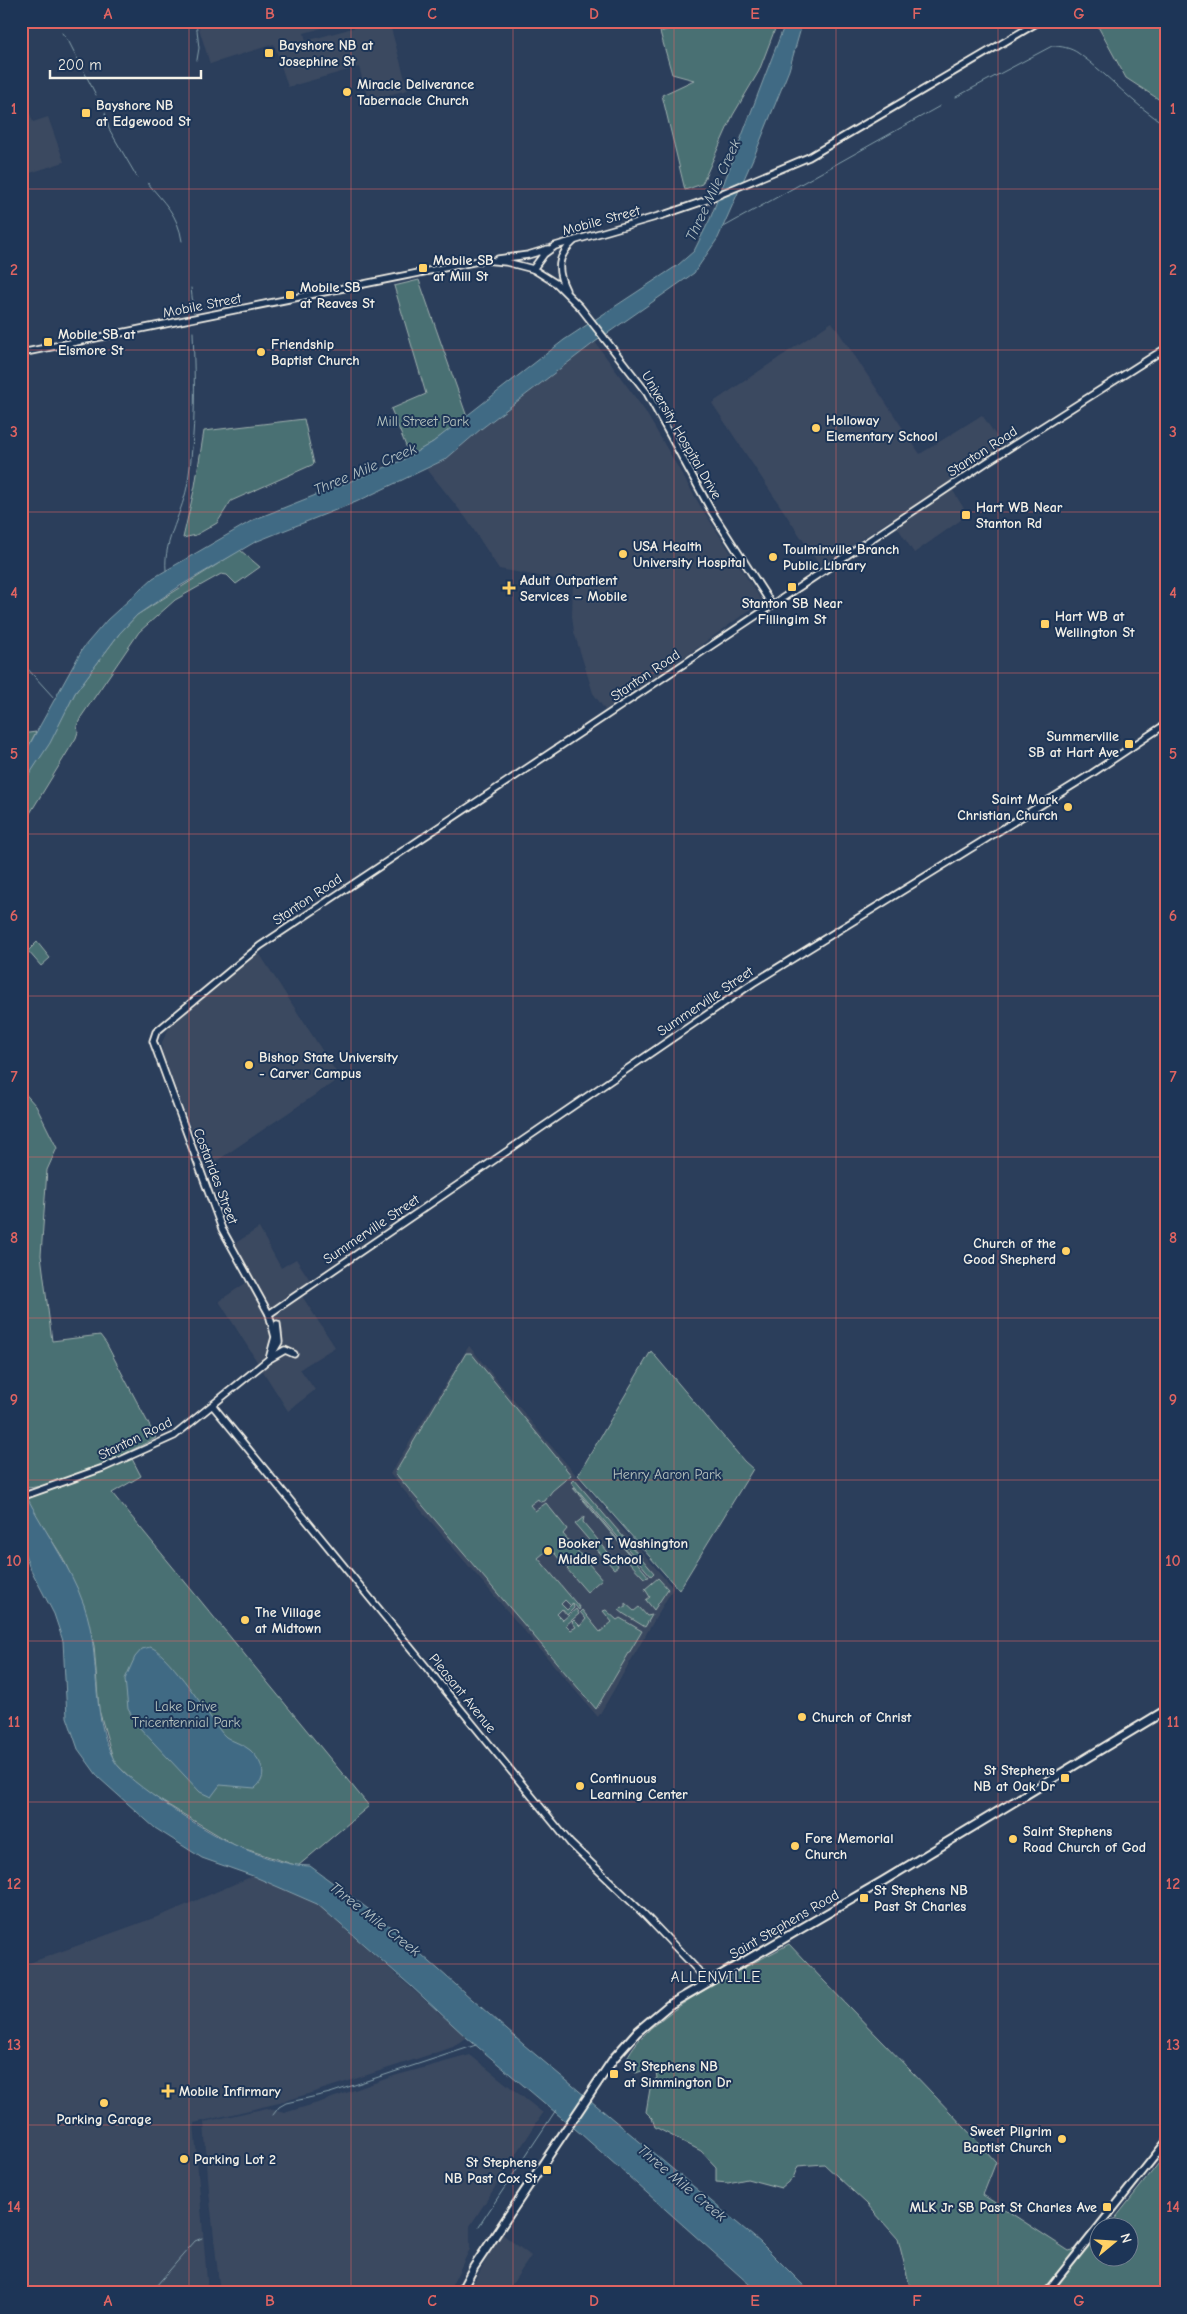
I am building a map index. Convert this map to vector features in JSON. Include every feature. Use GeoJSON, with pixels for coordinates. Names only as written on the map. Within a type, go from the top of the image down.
{"type":"FeatureCollection","features":[{"type":"Feature","properties":{"kind":"main road","name":"Saint Stephens Road"},"geometry":{"type":"LineString","coordinates":[[460,2293],[474,2267],[595,2085],[614,2058],[653,2017],[1166,1710]]}},
{"type":"Feature","properties":{"kind":"main road"},"geometry":{"type":"LineString","coordinates":[[1046,2293],[1166,2142]]}},
{"type":"Feature","properties":{"kind":"street","name":"Mobile Street"},"geometry":{"type":"LineString","coordinates":[[21,353],[475,261],[494,260],[533,269],[550,248],[636,224],[704,200],[824,150],[1040,21]]}},
{"type":"Feature","properties":{"kind":"street"},"geometry":{"type":"LineString","coordinates":[[566,292],[560,277],[559,262],[561,254],[576,240]]}},
{"type":"Feature","properties":{"kind":"street"},"geometry":{"type":"LineString","coordinates":[[494,260],[528,255],[550,248]]}},
{"type":"Feature","properties":{"kind":"street","name":"University Hospital Drive"},"geometry":{"type":"LineString","coordinates":[[533,269],[566,292],[580,307],[647,394],[712,512],[772,605]]}},
{"type":"Feature","properties":{"kind":"street","name":"Stanton Road"},"geometry":{"type":"LineString","coordinates":[[153,1041],[156,1032],[260,946],[996,456],[1166,348]]}},
{"type":"Feature","properties":{"kind":"street","name":"Summerville Street"},"geometry":{"type":"LineString","coordinates":[[269,1314],[761,977],[1090,774],[1166,724]]}},
{"type":"Feature","properties":{"kind":"street","name":"Costarides Street"},"geometry":{"type":"LineString","coordinates":[[153,1041],[222,1229],[269,1314]]}},
{"type":"Feature","properties":{"kind":"street"},"geometry":{"type":"LineString","coordinates":[[269,1314],[275,1338],[270,1358]]}},
{"type":"Feature","properties":{"kind":"street","name":"Stanton Road"},"geometry":{"type":"LineString","coordinates":[[270,1358],[279,1342],[277,1324]]}},
{"type":"Feature","properties":{"kind":"street","name":"Stanton Road"},"geometry":{"type":"LineString","coordinates":[[21,1497],[103,1468],[174,1436],[270,1358],[285,1350],[294,1354]]}},
{"type":"Feature","properties":{"kind":"street","name":"Pleasant Avenue"},"geometry":{"type":"LineString","coordinates":[[213,1406],[570,1843],[644,1914],[709,1982]]}},
{"type":"Feature","properties":{"kind":"shaded area"},"geometry":{"type":"Polygon","coordinates":[[[209,21],[347,21],[304,33],[306,41],[378,21],[389,21],[408,90],[368,100],[359,67],[288,87],[274,44],[210,64],[198,25],[209,21]]]}},
{"type":"Feature","properties":{"kind":"shaded area"},"geometry":{"type":"Polygon","coordinates":[[[21,88],[33,122],[48,117],[64,162],[21,176],[21,88]]]}},
{"type":"Feature","properties":{"kind":"shaded area","name":"Holloway Elementary School"},"geometry":{"type":"Polygon","coordinates":[[[832,322],[920,454],[982,415],[1005,449],[950,486],[968,515],[914,553],[892,519],[820,566],[712,403],[832,322]]]}},
{"type":"Feature","properties":{"kind":"shaded area"},"geometry":{"type":"Polygon","coordinates":[[[595,342],[645,411],[701,507],[762,601],[693,651],[605,710],[593,693],[574,632],[572,616],[573,582],[499,569],[466,518],[427,469],[446,459],[481,429],[595,342]]]}},
{"type":"Feature","properties":{"kind":"shaded area","name":"Bishop State University - Carver Campus"},"geometry":{"type":"Polygon","coordinates":[[[259,953],[340,1078],[206,1168],[162,1052],[162,1042],[170,1026],[259,953]]]}},
{"type":"Feature","properties":{"kind":"shaded area"},"geometry":{"type":"Polygon","coordinates":[[[259,1228],[281,1268],[296,1259],[310,1280],[298,1290],[335,1347],[300,1369],[315,1390],[288,1411],[219,1301],[253,1278],[234,1244],[259,1228]]]}},
{"type":"Feature","properties":{"kind":"shaded area","name":"Booker T. Washington Middle School"},"geometry":{"type":"Polygon","coordinates":[[[469,1346],[546,1440],[673,1588],[598,1717],[390,1474],[469,1346]]]}},
{"type":"Feature","properties":{"kind":"shaded area","name":"Mobile Infirmary"},"geometry":{"type":"Polygon","coordinates":[[[253,1876],[317,1904],[466,2037],[453,2047],[352,2080],[279,2103],[194,2123],[208,2293],[21,2293],[21,1966],[165,1914],[253,1876]]]}},
{"type":"Feature","properties":{"kind":"shaded area"},"geometry":{"type":"Polygon","coordinates":[[[470,2055],[543,2113],[470,2226],[470,2249],[450,2289],[433,2293],[220,2293],[204,2122],[267,2108],[284,2113],[394,2076],[470,2055]]]}},
{"type":"Feature","properties":{"kind":"shaded area"},"geometry":{"type":"Polygon","coordinates":[[[501,2233],[531,2256],[506,2293],[468,2293],[501,2233]]]}},
{"type":"Feature","properties":{"kind":"green space"},"geometry":{"type":"Polygon","coordinates":[[[695,21],[778,21],[759,71],[733,115],[702,184],[685,190],[662,95],[694,80],[672,74],[660,32],[695,21]]]}},
{"type":"Feature","properties":{"kind":"green space"},"geometry":{"type":"Polygon","coordinates":[[[1095,21],[1166,21],[1166,104],[1126,78],[1095,21]]]}},
{"type":"Feature","properties":{"kind":"green space","name":"Mill Street Park"},"geometry":{"type":"Polygon","coordinates":[[[419,280],[467,417],[410,456],[391,409],[426,394],[394,286],[419,280]]]}},
{"type":"Feature","properties":{"kind":"green space"},"geometry":{"type":"Polygon","coordinates":[[[304,419],[314,464],[231,501],[217,523],[196,535],[183,538],[195,486],[204,431],[304,419]]]}},
{"type":"Feature","properties":{"kind":"green space"},"geometry":{"type":"Polygon","coordinates":[[[240,550],[260,567],[236,584],[227,575],[221,574],[175,600],[139,632],[81,717],[77,726],[76,738],[21,828],[21,787],[50,742],[75,693],[119,634],[137,615],[240,550]]]}},
{"type":"Feature","properties":{"kind":"green space"},"geometry":{"type":"Polygon","coordinates":[[[36,732],[21,760],[21,734],[36,732]]]}},
{"type":"Feature","properties":{"kind":"green space"},"geometry":{"type":"Polygon","coordinates":[[[37,942],[50,958],[41,966],[28,951],[37,942]]]}},
{"type":"Feature","properties":{"kind":"green space"},"geometry":{"type":"Polygon","coordinates":[[[21,1089],[36,1106],[57,1148],[47,1170],[41,1255],[52,1341],[100,1335],[156,1438],[74,1476],[57,1482],[25,1488],[21,1483],[21,1089]]]}},
{"type":"Feature","properties":{"kind":"green space","name":"Henry Aaron Park"},"geometry":{"type":"Polygon","coordinates":[[[651,1351],[744,1461],[753,1469],[679,1590],[578,1475],[651,1351]]]}},
{"type":"Feature","properties":{"kind":"green space","name":"Booker T. Washington Middle School"},"geometry":{"type":"Polygon","coordinates":[[[466,1353],[471,1353],[571,1475],[552,1491],[545,1501],[540,1502],[538,1499],[530,1505],[535,1511],[546,1503],[567,1529],[563,1534],[581,1555],[566,1567],[550,1548],[538,1558],[580,1608],[579,1610],[573,1603],[570,1605],[565,1600],[561,1604],[567,1610],[573,1604],[574,1608],[567,1615],[562,1609],[557,1614],[563,1620],[576,1609],[579,1614],[566,1625],[571,1630],[576,1627],[572,1622],[574,1620],[580,1626],[586,1619],[580,1612],[582,1610],[600,1632],[612,1622],[603,1611],[606,1610],[617,1620],[620,1618],[642,1631],[596,1709],[395,1473],[466,1353]]]}},
{"type":"Feature","properties":{"kind":"green space","name":"Lake Drive Tricentennial Park"},"geometry":{"type":"Polygon","coordinates":[[[130,1455],[141,1476],[112,1493],[369,1806],[298,1866],[236,1846],[143,1790],[114,1762],[99,1710],[94,1646],[84,1606],[63,1558],[26,1496],[130,1455]]]}},
{"type":"Feature","properties":{"kind":"green space"},"geometry":{"type":"Polygon","coordinates":[[[574,1479],[654,1573],[651,1576],[571,1482],[574,1479]]]}},
{"type":"Feature","properties":{"kind":"green space"},"geometry":{"type":"Polygon","coordinates":[[[574,1487],[649,1577],[644,1578],[627,1560],[632,1558],[574,1487]]]}},
{"type":"Feature","properties":{"kind":"green space"},"geometry":{"type":"Polygon","coordinates":[[[584,1517],[583,1522],[598,1540],[593,1545],[575,1524],[584,1517]]]}},
{"type":"Feature","properties":{"kind":"green space"},"geometry":{"type":"Polygon","coordinates":[[[599,1541],[616,1562],[618,1566],[614,1569],[594,1546],[599,1541]]]}},
{"type":"Feature","properties":{"kind":"green space"},"geometry":{"type":"Polygon","coordinates":[[[582,1556],[602,1579],[587,1592],[567,1569],[582,1556]]]}},
{"type":"Feature","properties":{"kind":"green space"},"geometry":{"type":"Polygon","coordinates":[[[658,1578],[668,1589],[654,1610],[646,1600],[650,1597],[645,1589],[658,1578]]]}},
{"type":"Feature","properties":{"kind":"green space"},"geometry":{"type":"Polygon","coordinates":[[[625,1603],[634,1611],[639,1607],[647,1616],[652,1615],[645,1627],[619,1610],[622,1607],[625,1608],[625,1603]]]}},
{"type":"Feature","properties":{"kind":"green space"},"geometry":{"type":"Polygon","coordinates":[[[789,1944],[996,2162],[983,2195],[1069,2251],[1090,2246],[1090,2266],[1140,2266],[1140,2216],[1117,2216],[1166,2154],[1166,2293],[914,2293],[910,2287],[898,2239],[867,2204],[824,2164],[798,2166],[793,2178],[781,2188],[747,2179],[728,2183],[716,2182],[716,2167],[701,2151],[655,2127],[652,2118],[646,2112],[651,2083],[657,2078],[656,2072],[650,2068],[636,2073],[625,2064],[634,2046],[650,2029],[672,2011],[723,1980],[789,1944]]]}},
{"type":"Feature","properties":{"kind":"water"},"geometry":{"type":"Polygon","coordinates":[[[786,21],[803,21],[789,70],[718,238],[694,273],[595,342],[481,429],[446,459],[356,502],[255,542],[180,586],[137,615],[119,634],[75,693],[50,743],[21,787],[21,760],[83,648],[107,620],[153,578],[253,520],[401,461],[433,442],[564,340],[678,265],[694,251],[710,219],[786,21]]]}},
{"type":"Feature","properties":{"kind":"water","name":"Three Mile Creek"},"geometry":{"type":"Polygon","coordinates":[[[21,1485],[78,1589],[84,1605],[93,1644],[101,1723],[106,1742],[121,1770],[151,1794],[225,1840],[283,1862],[310,1866],[379,1917],[524,2045],[760,2242],[811,2293],[759,2293],[581,2134],[466,2037],[317,1904],[253,1876],[202,1858],[155,1828],[99,1778],[78,1749],[67,1717],[63,1641],[54,1614],[29,1566],[21,1543],[21,1485]]]}},
{"type":"Feature","properties":{"kind":"water"},"geometry":{"type":"Polygon","coordinates":[[[150,1647],[165,1658],[174,1668],[224,1735],[247,1748],[258,1759],[263,1774],[262,1779],[255,1788],[220,1785],[211,1797],[200,1792],[138,1726],[128,1709],[125,1679],[135,1657],[142,1649],[150,1647]]]}},
{"type":"Feature","properties":{"kind":"waterway"},"geometry":{"type":"LineString","coordinates":[[196,21],[199,48],[197,60]]}},
{"type":"Feature","properties":{"kind":"waterway"},"geometry":{"type":"LineString","coordinates":[[62,33],[69,42],[96,95]]}},
{"type":"Feature","properties":{"kind":"waterway"},"geometry":{"type":"LineString","coordinates":[[956,97],[1052,46],[1059,46],[1078,53],[1166,125]]}},
{"type":"Feature","properties":{"kind":"waterway"},"geometry":{"type":"LineString","coordinates":[[722,228],[940,106]]}},
{"type":"Feature","properties":{"kind":"waterway"},"geometry":{"type":"LineString","coordinates":[[105,113],[109,129],[137,177]]}},
{"type":"Feature","properties":{"kind":"waterway"},"geometry":{"type":"LineString","coordinates":[[147,182],[174,216],[182,241]]}},
{"type":"Feature","properties":{"kind":"waterway"},"geometry":{"type":"LineString","coordinates":[[191,288],[194,313]]}},
{"type":"Feature","properties":{"kind":"waterway"},"geometry":{"type":"LineString","coordinates":[[166,570],[168,548],[186,492],[191,463],[194,407],[193,332]]}},
{"type":"Feature","properties":{"kind":"waterway"},"geometry":{"type":"LineString","coordinates":[[25,666],[55,699]]}},
{"type":"Feature","properties":{"kind":"waterway"},"geometry":{"type":"LineString","coordinates":[[273,2115],[279,2107],[286,2103],[330,2093],[476,2045]]}},
{"type":"Feature","properties":{"kind":"waterway"},"geometry":{"type":"LineString","coordinates":[[479,2226],[556,2110]]}},
{"type":"Feature","properties":{"kind":"waterway"},"geometry":{"type":"LineString","coordinates":[[150,2293],[195,2241],[202,2238]]}},
{"type":"Feature","properties":{"kind":"place","name":"Bayshore NB at Josephine St"},"geometry":{"type":"Point","coordinates":[269,53]}},
{"type":"Feature","properties":{"kind":"place","name":"Miracle Deliverance Tabernacle Church"},"geometry":{"type":"Point","coordinates":[347,92]}},
{"type":"Feature","properties":{"kind":"place","name":"Bayshore NB at Edgewood St"},"geometry":{"type":"Point","coordinates":[86,113]}},
{"type":"Feature","properties":{"kind":"place","name":"Mobile SB at Mill St"},"geometry":{"type":"Point","coordinates":[423,268]}},
{"type":"Feature","properties":{"kind":"place","name":"Mobile SB at Reaves St"},"geometry":{"type":"Point","coordinates":[290,295]}},
{"type":"Feature","properties":{"kind":"place","name":"Mobile SB at Elsmore St"},"geometry":{"type":"Point","coordinates":[48,342]}},
{"type":"Feature","properties":{"kind":"place","name":"Friendship Baptist Church"},"geometry":{"type":"Point","coordinates":[261,352]}},
{"type":"Feature","properties":{"kind":"place","name":"Holloway Elementary School"},"geometry":{"type":"Point","coordinates":[816,428]}},
{"type":"Feature","properties":{"kind":"place","name":"Hart WB Near Stanton Rd"},"geometry":{"type":"Point","coordinates":[966,515]}},
{"type":"Feature","properties":{"kind":"place","name":"USA Health University Hospital"},"geometry":{"type":"Point","coordinates":[623,554]}},
{"type":"Feature","properties":{"kind":"place","name":"Toulminville Branch Public Library"},"geometry":{"type":"Point","coordinates":[773,557]}},
{"type":"Feature","properties":{"kind":"place","name":"Stanton SB Near Fillingim St"},"geometry":{"type":"Point","coordinates":[792,587]}},
{"type":"Feature","properties":{"kind":"place","name":"Adult Outpatient Services – Mobile"},"geometry":{"type":"Point","coordinates":[509,588]}},
{"type":"Feature","properties":{"kind":"place","name":"Hart WB at Wellington St"},"geometry":{"type":"Point","coordinates":[1045,624]}},
{"type":"Feature","properties":{"kind":"place","name":"Summerville SB at Hart Ave"},"geometry":{"type":"Point","coordinates":[1129,744]}},
{"type":"Feature","properties":{"kind":"place","name":"Saint Mark Christian Church"},"geometry":{"type":"Point","coordinates":[1068,807]}},
{"type":"Feature","properties":{"kind":"place","name":"Bishop State University - Carver Campus"},"geometry":{"type":"Point","coordinates":[249,1065]}},
{"type":"Feature","properties":{"kind":"place","name":"Church of the Good Shepherd"},"geometry":{"type":"Point","coordinates":[1066,1251]}},
{"type":"Feature","properties":{"kind":"place","name":"Booker T. Washington Middle School"},"geometry":{"type":"Point","coordinates":[548,1551]}},
{"type":"Feature","properties":{"kind":"place","name":"The Village at Midtown"},"geometry":{"type":"Point","coordinates":[245,1620]}},
{"type":"Feature","properties":{"kind":"place","name":"Church of Christ"},"geometry":{"type":"Point","coordinates":[802,1717]}},
{"type":"Feature","properties":{"kind":"place","name":"St Stephens NB at Oak Dr"},"geometry":{"type":"Point","coordinates":[1065,1778]}},
{"type":"Feature","properties":{"kind":"place","name":"Continuous Learning Center"},"geometry":{"type":"Point","coordinates":[580,1786]}},
{"type":"Feature","properties":{"kind":"place","name":"Saint Stephens Road Church of God"},"geometry":{"type":"Point","coordinates":[1013,1839]}},
{"type":"Feature","properties":{"kind":"place","name":"Fore Memorial Church"},"geometry":{"type":"Point","coordinates":[795,1846]}},
{"type":"Feature","properties":{"kind":"place","name":"St Stephens NB Past St Charles"},"geometry":{"type":"Point","coordinates":[864,1898]}},
{"type":"Feature","properties":{"kind":"place","name":"St Stephens NB at Simmington Dr"},"geometry":{"type":"Point","coordinates":[614,2074]}},
{"type":"Feature","properties":{"kind":"place","name":"Mobile Infirmary"},"geometry":{"type":"Point","coordinates":[168,2091]}},
{"type":"Feature","properties":{"kind":"place","name":"Parking Garage"},"geometry":{"type":"Point","coordinates":[104,2103]}},
{"type":"Feature","properties":{"kind":"place","name":"Sweet Pilgrim Baptist Church"},"geometry":{"type":"Point","coordinates":[1062,2139]}},
{"type":"Feature","properties":{"kind":"place","name":"Parking Lot 2"},"geometry":{"type":"Point","coordinates":[184,2159]}},
{"type":"Feature","properties":{"kind":"place","name":"St Stephens NB Past Cox St"},"geometry":{"type":"Point","coordinates":[547,2170]}},
{"type":"Feature","properties":{"kind":"place","name":"MLK Jr SB Past St Charles Ave"},"geometry":{"type":"Point","coordinates":[1107,2207]}},
{"type":"Feature","properties":{"kind":"district","name":"ALLENVILLE"},"geometry":{"type":"Point","coordinates":[716,1977]}}]}
